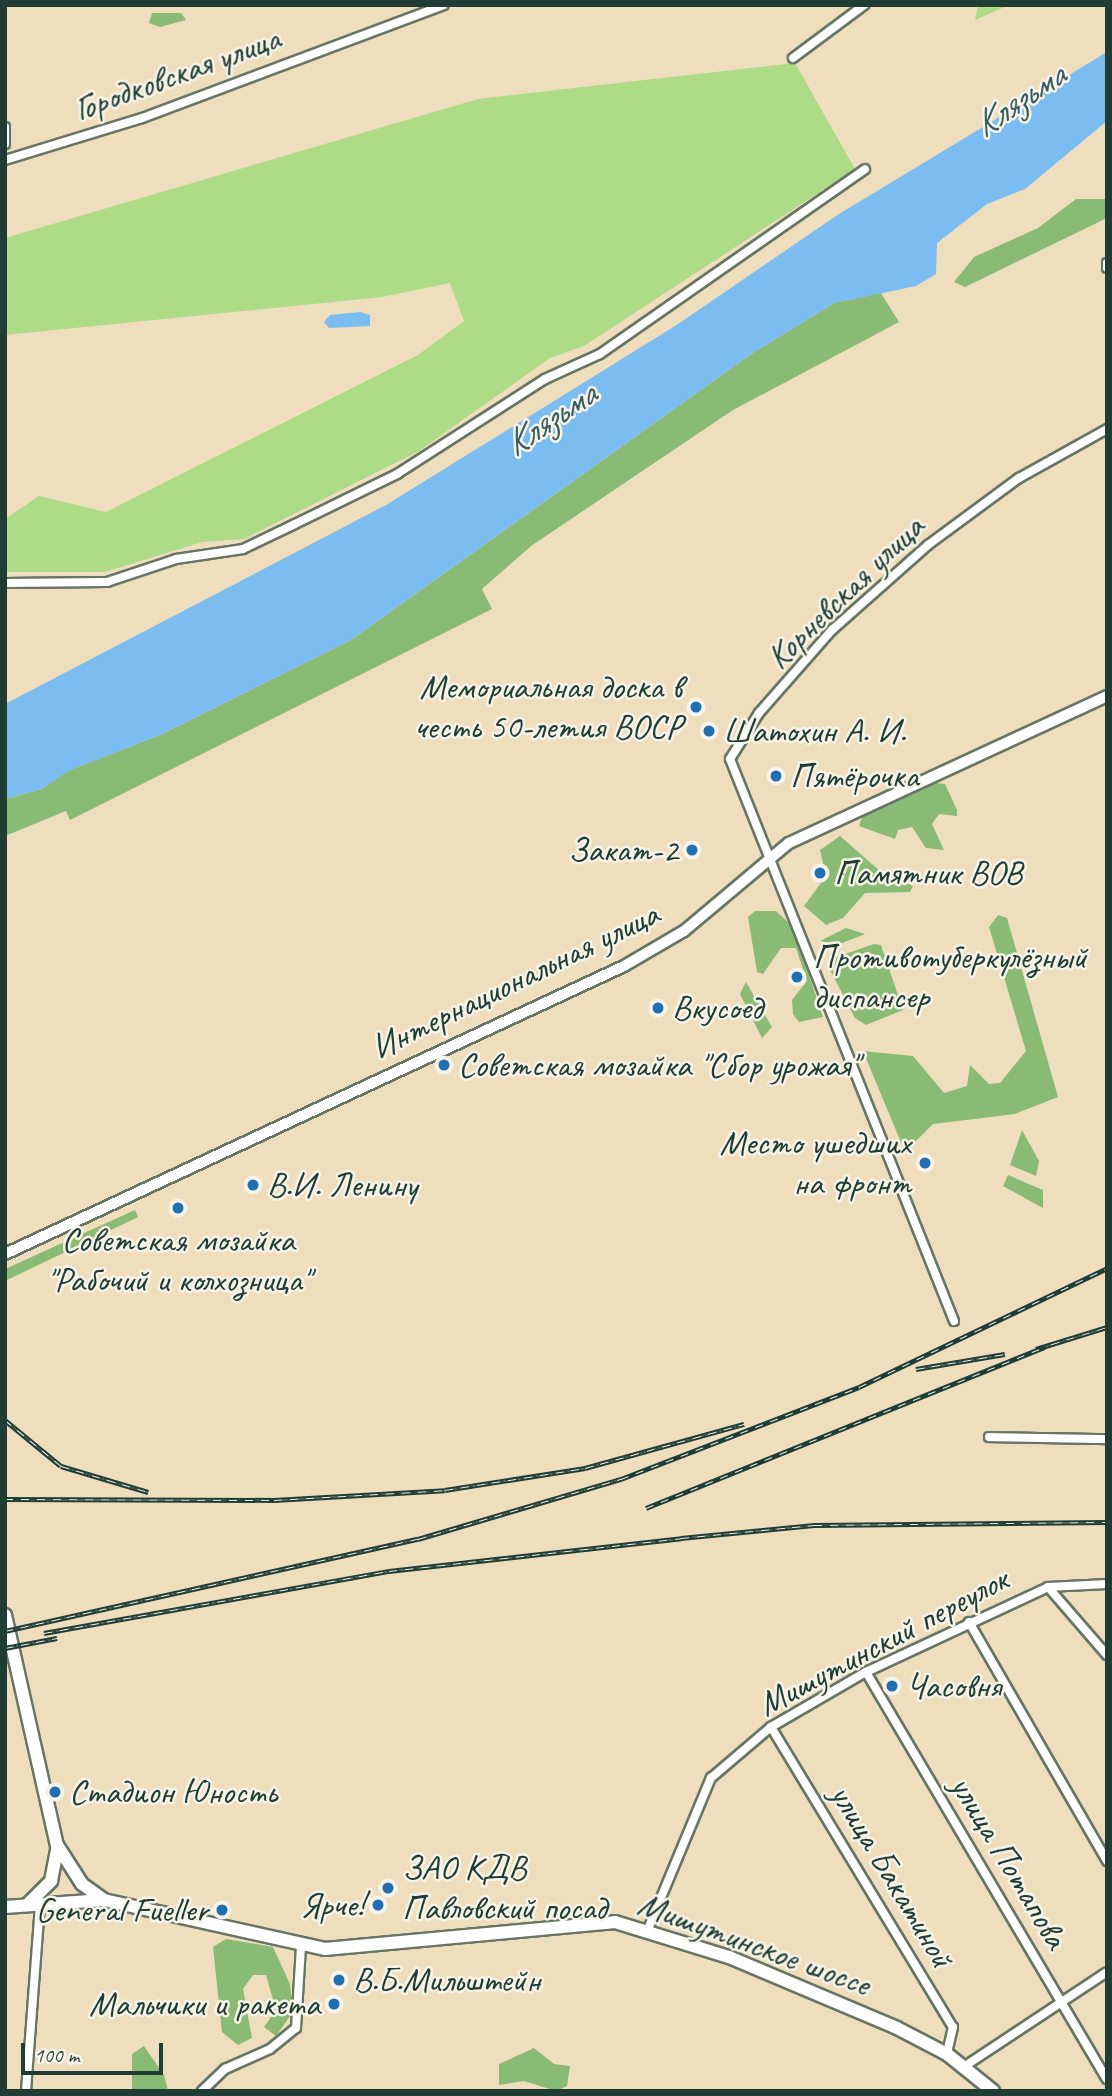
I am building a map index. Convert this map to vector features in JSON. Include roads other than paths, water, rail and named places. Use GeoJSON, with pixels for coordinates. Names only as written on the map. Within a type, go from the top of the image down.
{"type":"FeatureCollection","features":[{"type":"Feature","properties":{"kind":"main road"},"geometry":{"type":"LineString","coordinates":[[5,1615],[57,1845],[82,1884],[104,1900]]}},
{"type":"Feature","properties":{"kind":"main road"},"geometry":{"type":"LineString","coordinates":[[34,1904],[51,1881],[57,1845]]}},
{"type":"Feature","properties":{"kind":"main road"},"geometry":{"type":"LineString","coordinates":[[5,1907],[104,1900]]}},
{"type":"Feature","properties":{"kind":"main road","name":"Мишутинское шоссе"},"geometry":{"type":"LineString","coordinates":[[104,1900],[301,1946],[345,1949],[582,1921],[648,1929],[729,1957],[947,2054],[993,2091]]}},
{"type":"Feature","properties":{"kind":"street","name":"Городковская улица"},"geometry":{"type":"LineString","coordinates":[[5,160],[142,118],[444,5]]}},
{"type":"Feature","properties":{"kind":"street"},"geometry":{"type":"LineString","coordinates":[[793,58],[864,5]]}},
{"type":"Feature","properties":{"kind":"street"},"geometry":{"type":"LineString","coordinates":[[5,127],[5,144]]}},
{"type":"Feature","properties":{"kind":"street"},"geometry":{"type":"LineString","coordinates":[[5,583],[107,583],[176,559],[243,550],[285,530],[397,474],[545,379],[600,354],[865,169]]}},
{"type":"Feature","properties":{"kind":"street","name":"Корневская улица"},"geometry":{"type":"LineString","coordinates":[[772,857],[730,759],[759,713],[832,630],[928,545],[1017,480],[1107,429]]}},
{"type":"Feature","properties":{"kind":"street","name":"Интернациональная улица"},"geometry":{"type":"LineString","coordinates":[[5,1254],[624,966],[684,931],[789,843],[1107,696]]}},
{"type":"Feature","properties":{"kind":"street"},"geometry":{"type":"LineString","coordinates":[[772,857],[954,1321]]}},
{"type":"Feature","properties":{"kind":"street"},"geometry":{"type":"LineString","coordinates":[[989,1437],[1107,1439]]}},
{"type":"Feature","properties":{"kind":"street"},"geometry":{"type":"LineString","coordinates":[[1048,1587],[1107,1584]]}},
{"type":"Feature","properties":{"kind":"street"},"geometry":{"type":"LineString","coordinates":[[1048,1587],[1107,1656]]}},
{"type":"Feature","properties":{"kind":"street","name":"Мишутинский переулок"},"geometry":{"type":"LineString","coordinates":[[648,1929],[711,1779],[771,1727],[866,1672],[1048,1587]]}},
{"type":"Feature","properties":{"kind":"street"},"geometry":{"type":"LineString","coordinates":[[969,1622],[1107,1861]]}},
{"type":"Feature","properties":{"kind":"street","name":"улица Потапова"},"geometry":{"type":"LineString","coordinates":[[866,1672],[1107,2079]]}},
{"type":"Feature","properties":{"kind":"street","name":"улица Бакатиной"},"geometry":{"type":"LineString","coordinates":[[771,1727],[953,2027],[947,2054]]}},
{"type":"Feature","properties":{"kind":"street"},"geometry":{"type":"LineString","coordinates":[[26,2091],[34,1904]]}},
{"type":"Feature","properties":{"kind":"street"},"geometry":{"type":"LineString","coordinates":[[202,2091],[225,2069],[270,2049],[296,2028],[301,1946]]}},
{"type":"Feature","properties":{"kind":"street"},"geometry":{"type":"LineString","coordinates":[[965,2066],[1107,1972]]}},
{"type":"Feature","properties":{"kind":"water","name":"Клязьма"},"geometry":{"type":"Polygon","coordinates":[[[1107,52],[1107,121],[1025,189],[987,204],[937,243],[936,274],[916,286],[834,303],[751,354],[351,640],[160,735],[68,771],[42,789],[5,799],[5,704],[386,505],[675,326],[839,214],[1107,52]]]}},
{"type":"Feature","properties":{"kind":"water"},"geometry":{"type":"Polygon","coordinates":[[[360,312],[370,315],[370,326],[329,328],[324,322],[330,315],[360,312]]]}},
{"type":"Feature","properties":{"kind":"railway"},"geometry":{"type":"LineString","coordinates":[[5,1631],[418,1539],[621,1479],[859,1387],[1107,1268]]}},
{"type":"Feature","properties":{"kind":"railway"},"geometry":{"type":"LineString","coordinates":[[1036,1349],[1107,1327]]}},
{"type":"Feature","properties":{"kind":"railway"},"geometry":{"type":"LineString","coordinates":[[646,1508],[1045,1347]]}},
{"type":"Feature","properties":{"kind":"railway"},"geometry":{"type":"LineString","coordinates":[[916,1369],[1005,1354]]}},
{"type":"Feature","properties":{"kind":"railway"},"geometry":{"type":"LineString","coordinates":[[5,1420],[61,1466],[148,1492]]}},
{"type":"Feature","properties":{"kind":"railway"},"geometry":{"type":"LineString","coordinates":[[5,1499],[274,1500],[445,1490],[585,1468],[744,1424]]}},
{"type":"Feature","properties":{"kind":"railway"},"geometry":{"type":"LineString","coordinates":[[44,1633],[389,1571],[681,1538],[814,1525],[1107,1522]]}},
{"type":"Feature","properties":{"kind":"railway"},"geometry":{"type":"LineString","coordinates":[[5,1648],[57,1638]]}},
{"type":"Feature","properties":{"kind":"place","name":"Мемориальная доска в честь 50-летия ВОСР"},"geometry":{"type":"Point","coordinates":[696,707]}},
{"type":"Feature","properties":{"kind":"place","name":"Шатохин А. И."},"geometry":{"type":"Point","coordinates":[709,731]}},
{"type":"Feature","properties":{"kind":"place","name":"Пятёрочка"},"geometry":{"type":"Point","coordinates":[776,776]}},
{"type":"Feature","properties":{"kind":"place","name":"Закат-2"},"geometry":{"type":"Point","coordinates":[692,850]}},
{"type":"Feature","properties":{"kind":"place","name":"Памятник ВОВ"},"geometry":{"type":"Point","coordinates":[820,873]}},
{"type":"Feature","properties":{"kind":"place","name":"Противотуберкулёзный диспансер"},"geometry":{"type":"Point","coordinates":[797,977]}},
{"type":"Feature","properties":{"kind":"place","name":"Вкусоед"},"geometry":{"type":"Point","coordinates":[658,1008]}},
{"type":"Feature","properties":{"kind":"place","name":"Советская мозайка \"Сбор урожая\""},"geometry":{"type":"Point","coordinates":[444,1065]}},
{"type":"Feature","properties":{"kind":"place","name":"Место ушедших на фронт"},"geometry":{"type":"Point","coordinates":[925,1163]}},
{"type":"Feature","properties":{"kind":"place","name":"В.И. Ленину"},"geometry":{"type":"Point","coordinates":[253,1185]}},
{"type":"Feature","properties":{"kind":"place","name":"Советская мозайка \"Рабочий и колхозница\""},"geometry":{"type":"Point","coordinates":[178,1208]}},
{"type":"Feature","properties":{"kind":"place","name":"Часовня"},"geometry":{"type":"Point","coordinates":[892,1686]}},
{"type":"Feature","properties":{"kind":"place","name":"Стадион Юность"},"geometry":{"type":"Point","coordinates":[55,1792]}},
{"type":"Feature","properties":{"kind":"place","name":"ЗАО КДВ Павловский посад"},"geometry":{"type":"Point","coordinates":[388,1888]}},
{"type":"Feature","properties":{"kind":"place","name":"Ярче!"},"geometry":{"type":"Point","coordinates":[378,1905]}},
{"type":"Feature","properties":{"kind":"place","name":"General Fueller"},"geometry":{"type":"Point","coordinates":[222,1910]}},
{"type":"Feature","properties":{"kind":"place","name":"В.Б.Мильштейн"},"geometry":{"type":"Point","coordinates":[339,1980]}},
{"type":"Feature","properties":{"kind":"place","name":"Мальчики и ракета"},"geometry":{"type":"Point","coordinates":[334,2004]}}]}
